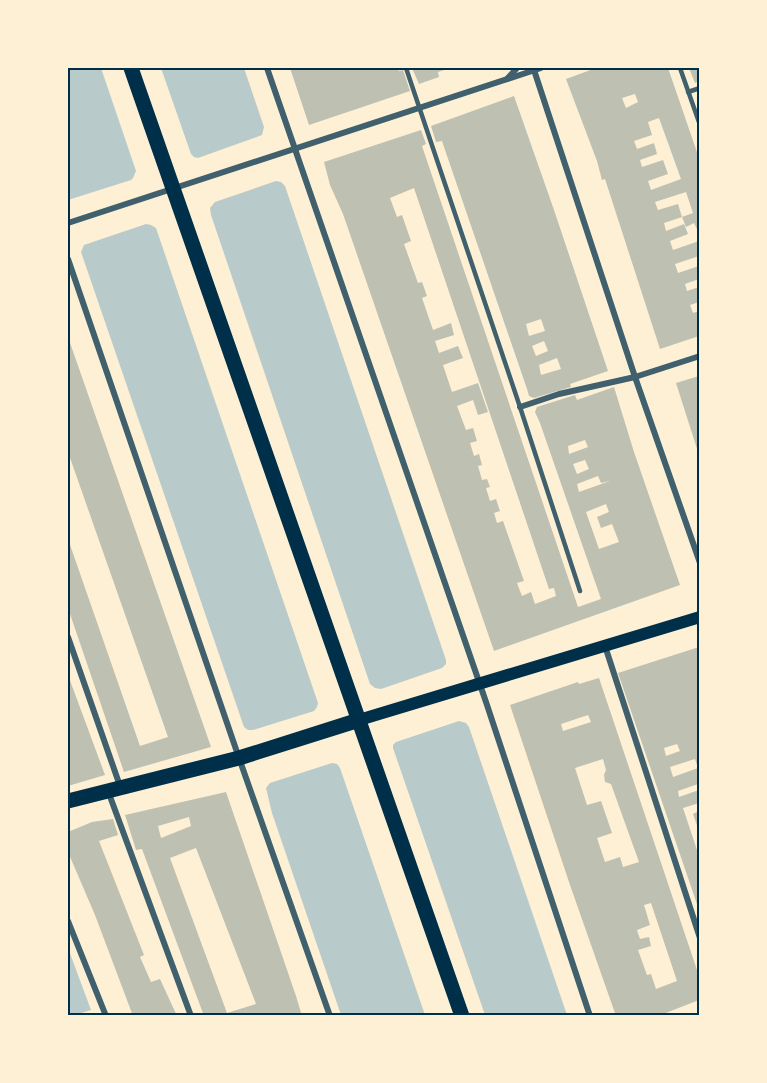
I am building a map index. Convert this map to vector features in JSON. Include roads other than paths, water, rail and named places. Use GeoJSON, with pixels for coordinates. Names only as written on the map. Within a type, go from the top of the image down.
{"type":"FeatureCollection","features":[{"type":"Feature","properties":{"kind":"main road"},"geometry":{"type":"LineString","coordinates":[[131,68],[462,1016]]}},
{"type":"Feature","properties":{"kind":"main road"},"geometry":{"type":"LineString","coordinates":[[68,801],[239,758],[699,617]]}},
{"type":"Feature","properties":{"kind":"street"},"geometry":{"type":"LineString","coordinates":[[267,68],[480,684],[590,1016]]}},
{"type":"Feature","properties":{"kind":"street"},"geometry":{"type":"LineString","coordinates":[[506,80],[517,68]]}},
{"type":"Feature","properties":{"kind":"street"},"geometry":{"type":"LineString","coordinates":[[68,224],[538,69],[635,377],[699,563]]}},
{"type":"Feature","properties":{"kind":"street"},"geometry":{"type":"LineString","coordinates":[[68,259],[330,1016]]}},
{"type":"Feature","properties":{"kind":"street"},"geometry":{"type":"LineString","coordinates":[[520,407],[559,394],[635,377],[699,356]]}},
{"type":"Feature","properties":{"kind":"street"},"geometry":{"type":"LineString","coordinates":[[68,637],[114,788],[191,1016]]}},
{"type":"Feature","properties":{"kind":"street"},"geometry":{"type":"LineString","coordinates":[[605,646],[699,939]]}},
{"type":"Feature","properties":{"kind":"street"},"geometry":{"type":"LineString","coordinates":[[68,921],[106,1016]]}},
{"type":"Feature","properties":{"kind":"lane"},"geometry":{"type":"LineString","coordinates":[[406,68],[580,591]]}},
{"type":"Feature","properties":{"kind":"lane"},"geometry":{"type":"LineString","coordinates":[[680,68],[699,126]]}},
{"type":"Feature","properties":{"kind":"lane"},"geometry":{"type":"LineString","coordinates":[[688,92],[699,88]]}}]}
